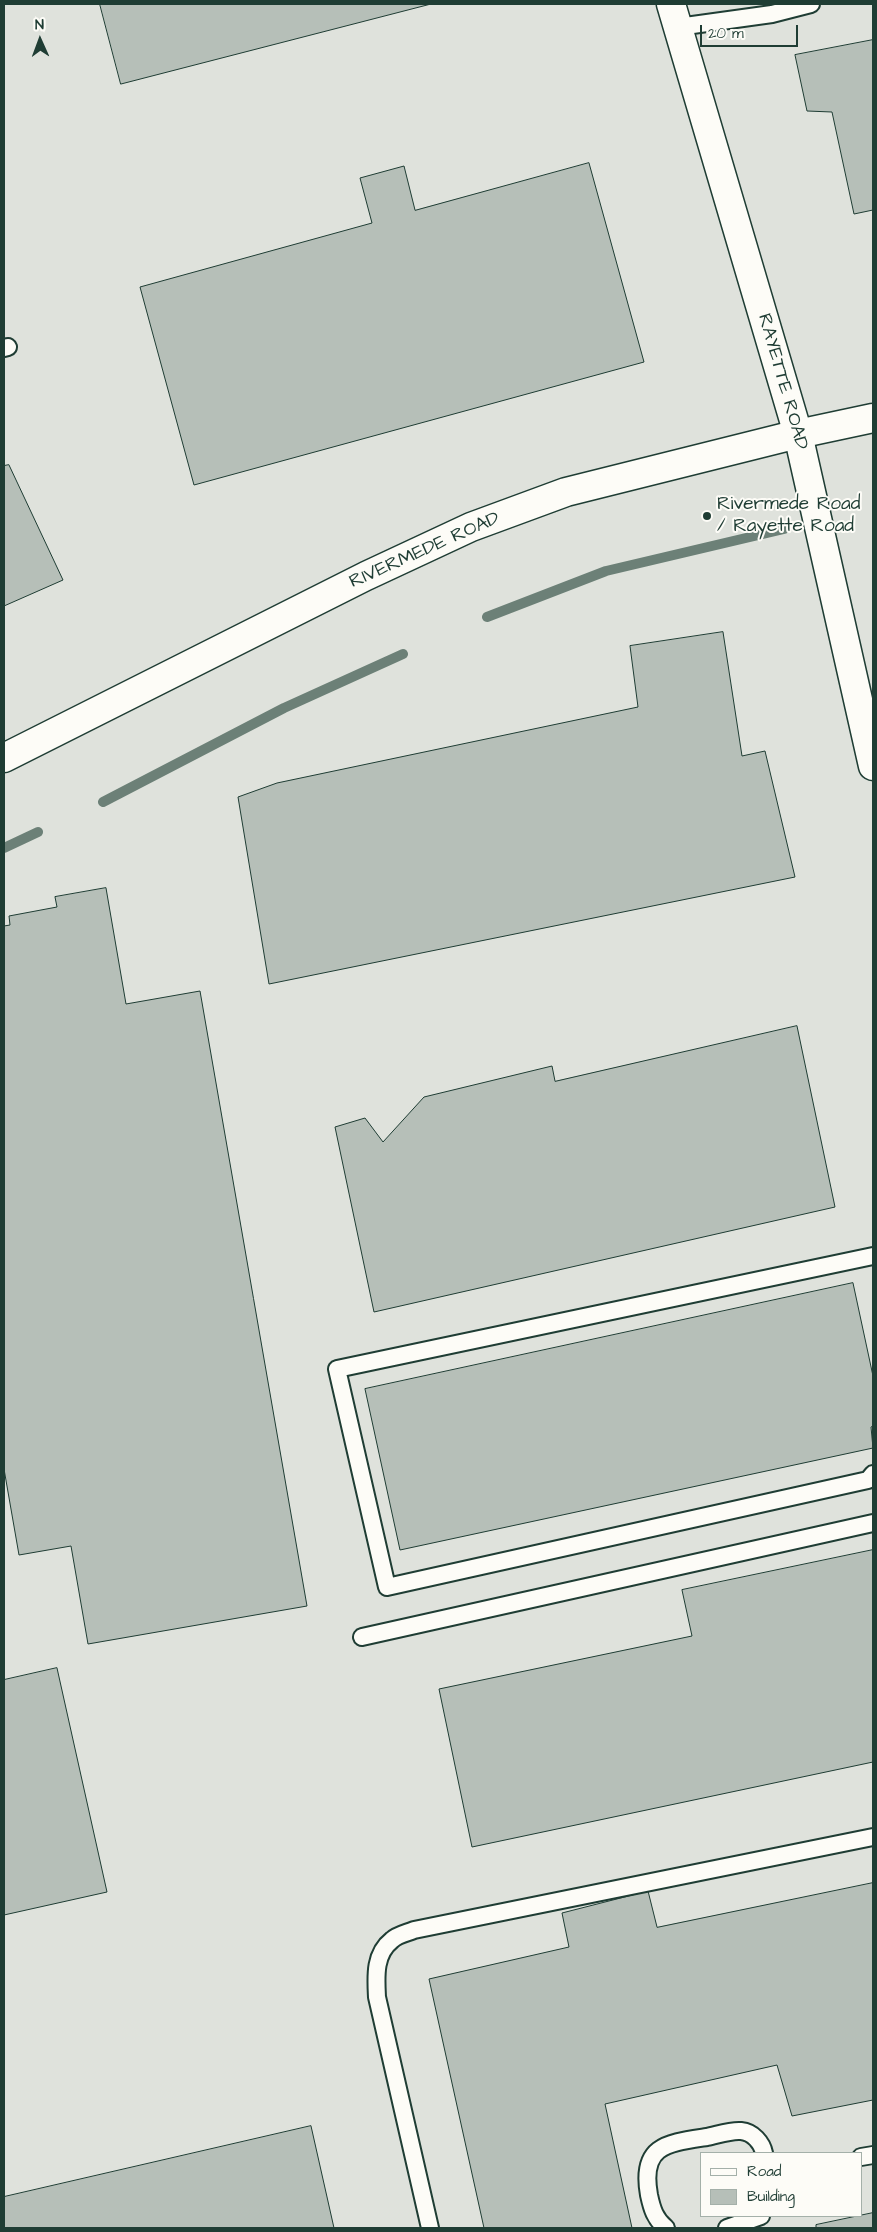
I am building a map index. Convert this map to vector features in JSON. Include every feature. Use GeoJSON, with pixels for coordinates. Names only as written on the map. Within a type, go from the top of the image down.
{"type":"FeatureCollection","features":[{"type":"Feature","properties":{"kind":"street","name":"RAYETTE ROAD"},"geometry":{"type":"LineString","coordinates":[[674,15],[798,434],[873,766]]}},
{"type":"Feature","properties":{"kind":"street","name":"RIVERMEDE ROAD"},"geometry":{"type":"LineString","coordinates":[[4,758],[366,576],[472,527],[566,492],[798,434],[873,418]]}},
{"type":"Feature","properties":{"kind":"lane"},"geometry":{"type":"LineString","coordinates":[[674,15],[772,14],[811,4]]}},
{"type":"Feature","properties":{"kind":"lane"},"geometry":{"type":"LineString","coordinates":[[873,1259],[337,1369],[388,1587],[868,1480],[873,1474]]}},
{"type":"Feature","properties":{"kind":"lane"},"geometry":{"type":"LineString","coordinates":[[362,1637],[873,1523]]}},
{"type":"Feature","properties":{"kind":"lane"},"geometry":{"type":"LineString","coordinates":[[430,2228],[377,1997],[376,1972],[380,1955],[392,1940],[414,1930],[873,1837]]}},
{"type":"Feature","properties":{"kind":"lane"},"geometry":{"type":"LineString","coordinates":[[666,2228],[657,2221],[648,2186],[648,2163],[659,2149],[670,2143],[742,2131],[754,2136],[762,2145],[764,2152]]}},
{"type":"Feature","properties":{"kind":"lane"},"geometry":{"type":"LineString","coordinates":[[727,2228],[758,2217]]}},
{"type":"Feature","properties":{"kind":"shaded area"},"geometry":{"type":"Polygon","coordinates":[[[4,4],[873,4],[873,2228],[4,2228],[4,4]]]}},
{"type":"Feature","properties":{"kind":"building"},"geometry":{"type":"Polygon","coordinates":[[[100,4],[431,4],[121,84],[100,4]]]}},
{"type":"Feature","properties":{"kind":"building"},"geometry":{"type":"Polygon","coordinates":[[[873,40],[873,210],[854,214],[832,112],[807,111],[795,55],[873,40]]]}},
{"type":"Feature","properties":{"kind":"building"},"geometry":{"type":"Polygon","coordinates":[[[589,163],[644,362],[194,485],[140,287],[372,223],[360,178],[404,166],[415,210],[589,163]]]}},
{"type":"Feature","properties":{"kind":"building"},"geometry":{"type":"Polygon","coordinates":[[[9,465],[63,580],[4,606],[4,466],[9,465]]]}},
{"type":"Feature","properties":{"kind":"building"},"geometry":{"type":"Polygon","coordinates":[[[723,632],[742,756],[765,751],[795,877],[269,984],[238,797],[277,783],[638,707],[630,646],[723,632]]]}},
{"type":"Feature","properties":{"kind":"building"},"geometry":{"type":"Polygon","coordinates":[[[106,888],[126,1004],[200,991],[307,1606],[88,1644],[71,1546],[19,1555],[4,1469],[4,926],[10,925],[9,916],[57,907],[55,897],[106,888]]]}},
{"type":"Feature","properties":{"kind":"building"},"geometry":{"type":"Polygon","coordinates":[[[797,1026],[835,1207],[374,1312],[335,1127],[365,1118],[383,1142],[424,1097],[552,1066],[555,1081],[797,1026]]]}},
{"type":"Feature","properties":{"kind":"building"},"geometry":{"type":"Polygon","coordinates":[[[853,1283],[873,1376],[873,1426],[871,1427],[873,1448],[400,1550],[365,1389],[853,1283]]]}},
{"type":"Feature","properties":{"kind":"building"},"geometry":{"type":"Polygon","coordinates":[[[873,1550],[873,1762],[472,1847],[439,1689],[692,1636],[682,1590],[873,1550]]]}},
{"type":"Feature","properties":{"kind":"building"},"geometry":{"type":"Polygon","coordinates":[[[57,1668],[107,1892],[4,1915],[4,1680],[57,1668]]]}},
{"type":"Feature","properties":{"kind":"building"},"geometry":{"type":"Polygon","coordinates":[[[873,1883],[873,2100],[792,2116],[777,2065],[605,2104],[632,2228],[484,2228],[429,1979],[569,1947],[562,1913],[648,1891],[657,1927],[873,1883]]]}},
{"type":"Feature","properties":{"kind":"building"},"geometry":{"type":"Polygon","coordinates":[[[311,2126],[334,2228],[4,2228],[4,2197],[311,2126]]]}},
{"type":"Feature","properties":{"kind":"building"},"geometry":{"type":"Polygon","coordinates":[[[873,2213],[873,2228],[816,2228],[816,2225],[862,2217],[862,2215],[873,2213]]]}},
{"type":"Feature","properties":{"kind":"waterway"},"geometry":{"type":"LineString","coordinates":[[487,617],[606,571],[784,529]]}},
{"type":"Feature","properties":{"kind":"waterway"},"geometry":{"type":"LineString","coordinates":[[103,802],[284,708],[403,654]]}},
{"type":"Feature","properties":{"kind":"waterway"},"geometry":{"type":"LineString","coordinates":[[4,848],[38,832]]}},
{"type":"Feature","properties":{"kind":"place","name":"Rivermede Road / Rayette Road"},"geometry":{"type":"Point","coordinates":[707,516]}}]}
